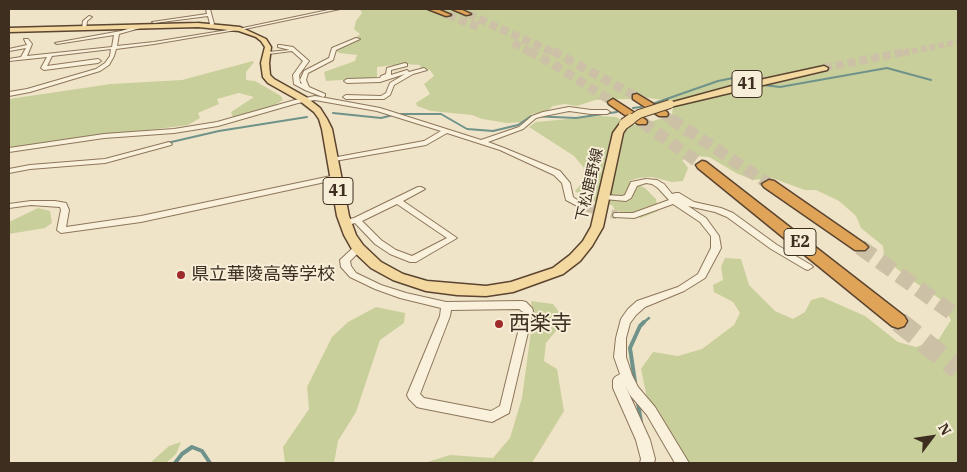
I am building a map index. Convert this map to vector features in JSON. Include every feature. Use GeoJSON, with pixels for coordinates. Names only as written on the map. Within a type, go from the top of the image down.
{"type":"FeatureCollection","features":[{"type":"Feature","properties":{"kind":"highway"},"geometry":{"type":"LineString","coordinates":[[434,10],[448,15]]}},
{"type":"Feature","properties":{"kind":"highway"},"geometry":{"type":"LineString","coordinates":[[457,10],[468,14]]}},
{"type":"Feature","properties":{"kind":"highway"},"geometry":{"type":"LineString","coordinates":[[637,97],[663,114]]}},
{"type":"Feature","properties":{"kind":"highway"},"geometry":{"type":"LineString","coordinates":[[613,102],[642,122]]}},
{"type":"Feature","properties":{"kind":"highway","name":"E2"},"geometry":{"type":"LineString","coordinates":[[702,165],[898,321]]}},
{"type":"Feature","properties":{"kind":"highway","name":"E2"},"geometry":{"type":"LineString","coordinates":[[769,184],[860,247]]}},
{"type":"Feature","properties":{"kind":"main road"},"geometry":{"type":"LineString","coordinates":[[9,30],[138,26],[210,20],[240,29],[264,40],[268,47],[268,53]]}},
{"type":"Feature","properties":{"kind":"main road","name":"下松鹿野線"},"geometry":{"type":"LineString","coordinates":[[268,53],[264,63],[266,75],[271,80],[305,94],[323,119],[345,223],[358,248],[376,265],[398,277],[426,286],[486,291],[513,286],[558,270],[575,258],[588,243],[597,227],[618,133],[624,124],[640,114],[670,104],[824,68]]}},
{"type":"Feature","properties":{"kind":"street"},"geometry":{"type":"LineString","coordinates":[[154,22],[210,20],[208,9]]}},
{"type":"Feature","properties":{"kind":"street"},"geometry":{"type":"LineString","coordinates":[[9,60],[154,44],[338,9]]}},
{"type":"Feature","properties":{"kind":"street"},"geometry":{"type":"LineString","coordinates":[[84,28],[85,21],[90,16]]}},
{"type":"Feature","properties":{"kind":"street"},"geometry":{"type":"LineString","coordinates":[[57,43],[117,33],[138,26]]}},
{"type":"Feature","properties":{"kind":"street"},"geometry":{"type":"LineString","coordinates":[[9,94],[82,77],[105,66],[112,56],[112,48],[117,33]]}},
{"type":"Feature","properties":{"kind":"street"},"geometry":{"type":"LineString","coordinates":[[305,94],[303,80],[306,72],[331,59],[334,49],[358,39]]}},
{"type":"Feature","properties":{"kind":"street"},"geometry":{"type":"LineString","coordinates":[[23,59],[30,44],[26,40]]}},
{"type":"Feature","properties":{"kind":"street"},"geometry":{"type":"LineString","coordinates":[[9,47],[29,46]]}},
{"type":"Feature","properties":{"kind":"street"},"geometry":{"type":"LineString","coordinates":[[280,46],[291,48],[306,61],[297,71],[295,80],[305,94],[380,98],[388,94],[392,84],[406,76],[424,70]]}},
{"type":"Feature","properties":{"kind":"street"},"geometry":{"type":"LineString","coordinates":[[268,53],[294,52]]}},
{"type":"Feature","properties":{"kind":"street"},"geometry":{"type":"LineString","coordinates":[[50,55],[44,68],[98,61]]}},
{"type":"Feature","properties":{"kind":"street"},"geometry":{"type":"LineString","coordinates":[[378,80],[388,75],[389,69],[405,65]]}},
{"type":"Feature","properties":{"kind":"street"},"geometry":{"type":"LineString","coordinates":[[346,81],[378,80],[417,72]]}},
{"type":"Feature","properties":{"kind":"street"},"geometry":{"type":"LineString","coordinates":[[54,83],[58,77]]}},
{"type":"Feature","properties":{"kind":"street"},"geometry":{"type":"LineString","coordinates":[[9,150],[104,136],[174,131],[218,124],[305,94],[378,109],[482,142],[557,173],[566,183],[570,198],[583,207]]}},
{"type":"Feature","properties":{"kind":"street"},"geometry":{"type":"LineString","coordinates":[[482,142],[521,128],[538,115],[569,109],[607,112]]}},
{"type":"Feature","properties":{"kind":"street"},"geometry":{"type":"LineString","coordinates":[[332,160],[426,143],[446,131]]}},
{"type":"Feature","properties":{"kind":"street"},"geometry":{"type":"LineString","coordinates":[[9,171],[30,167],[105,161],[169,144]]}},
{"type":"Feature","properties":{"kind":"street"},"geometry":{"type":"LineString","coordinates":[[9,206],[31,203],[63,205],[65,210],[61,230],[141,219],[336,178]]}},
{"type":"Feature","properties":{"kind":"street"},"geometry":{"type":"LineString","coordinates":[[604,197],[623,199],[628,196],[634,184],[646,181],[654,182],[665,190],[674,201],[702,220],[715,236],[716,248],[702,276],[681,289],[641,304],[625,322],[621,338],[620,357],[626,376],[634,391],[651,411],[682,463]]}},
{"type":"Feature","properties":{"kind":"street"},"geometry":{"type":"LineString","coordinates":[[345,223],[358,220],[421,189]]}},
{"type":"Feature","properties":{"kind":"street"},"geometry":{"type":"LineString","coordinates":[[665,190],[691,204],[718,210],[730,216],[774,247],[808,267]]}},
{"type":"Feature","properties":{"kind":"street"},"geometry":{"type":"LineString","coordinates":[[358,220],[378,242],[393,252],[413,260],[453,238],[398,200]]}},
{"type":"Feature","properties":{"kind":"street"},"geometry":{"type":"LineString","coordinates":[[617,215],[634,216],[674,201]]}},
{"type":"Feature","properties":{"kind":"street"},"geometry":{"type":"LineString","coordinates":[[358,248],[345,260],[346,267],[353,275],[395,293],[446,306],[522,305],[528,311],[505,409],[492,417],[420,402],[413,394],[445,316],[446,306]]}},
{"type":"Feature","properties":{"kind":"street"},"geometry":{"type":"LineString","coordinates":[[626,376],[619,380],[618,388],[643,440],[648,459],[647,463]]}},
{"type":"Feature","properties":{"kind":"green space"},"geometry":{"type":"Polygon","coordinates":[[[360,9],[958,9],[958,463],[688,463],[647,398],[641,369],[653,352],[678,356],[702,349],[734,325],[740,313],[733,302],[714,292],[713,285],[723,280],[721,267],[725,258],[741,259],[749,285],[775,311],[793,319],[805,312],[811,300],[822,297],[865,316],[898,342],[916,347],[939,339],[951,320],[940,299],[907,277],[884,258],[883,246],[861,228],[856,216],[839,201],[816,190],[805,190],[772,178],[753,180],[736,173],[709,157],[697,156],[682,160],[688,168],[683,181],[672,182],[652,177],[629,181],[645,188],[656,199],[658,211],[641,218],[615,210],[612,205],[586,200],[575,191],[581,184],[584,168],[574,156],[529,127],[536,122],[600,116],[616,117],[632,125],[640,125],[672,115],[673,106],[664,100],[641,97],[595,100],[577,106],[565,104],[553,106],[547,111],[532,114],[521,122],[507,123],[482,119],[472,115],[431,111],[417,106],[416,103],[430,94],[424,84],[434,76],[430,70],[421,69],[420,65],[403,64],[377,67],[377,78],[326,81],[324,72],[355,61],[357,55],[339,53],[335,50],[350,43],[360,34],[354,29],[356,21],[362,13],[360,9]]]}},
{"type":"Feature","properties":{"kind":"green space"},"geometry":{"type":"Polygon","coordinates":[[[253,61],[246,72],[246,80],[255,81],[281,96],[283,100],[273,106],[233,117],[231,112],[254,97],[239,93],[217,99],[219,104],[198,113],[200,118],[188,125],[9,148],[9,99],[111,84],[182,80],[253,61]]]}},
{"type":"Feature","properties":{"kind":"green space"},"geometry":{"type":"Polygon","coordinates":[[[38,208],[50,211],[52,223],[45,228],[9,234],[9,222],[38,208]]]}},
{"type":"Feature","properties":{"kind":"green space"},"geometry":{"type":"Polygon","coordinates":[[[531,301],[553,304],[565,320],[546,343],[544,361],[557,369],[564,411],[532,463],[424,463],[450,455],[493,458],[510,438],[522,398],[533,316],[531,301]]]}},
{"type":"Feature","properties":{"kind":"green space"},"geometry":{"type":"Polygon","coordinates":[[[376,307],[405,313],[404,323],[380,340],[356,412],[338,441],[334,463],[285,463],[283,447],[309,409],[307,387],[332,337],[348,322],[376,307]]]}},
{"type":"Feature","properties":{"kind":"green space"},"geometry":{"type":"Polygon","coordinates":[[[181,442],[176,454],[166,463],[150,463],[169,446],[181,442]]]}},
{"type":"Feature","properties":{"kind":"waterway"},"geometry":{"type":"LineString","coordinates":[[764,85],[780,87],[887,68],[931,80]]}},
{"type":"Feature","properties":{"kind":"waterway"},"geometry":{"type":"LineString","coordinates":[[655,103],[718,81],[738,77],[749,78]]}},
{"type":"Feature","properties":{"kind":"waterway"},"geometry":{"type":"LineString","coordinates":[[633,108],[641,107]]}},
{"type":"Feature","properties":{"kind":"waterway"},"geometry":{"type":"LineString","coordinates":[[401,114],[441,114],[467,129],[493,131],[518,125],[531,116],[576,118],[617,112]]}},
{"type":"Feature","properties":{"kind":"waterway"},"geometry":{"type":"LineString","coordinates":[[333,113],[381,118],[393,115]]}},
{"type":"Feature","properties":{"kind":"waterway"},"geometry":{"type":"LineString","coordinates":[[167,143],[219,131],[307,117]]}},
{"type":"Feature","properties":{"kind":"waterway"},"geometry":{"type":"LineString","coordinates":[[643,323],[649,318]]}},
{"type":"Feature","properties":{"kind":"waterway"},"geometry":{"type":"LineString","coordinates":[[635,382],[630,348],[643,323]]}},
{"type":"Feature","properties":{"kind":"waterway"},"geometry":{"type":"LineString","coordinates":[[638,403],[641,422]]}},
{"type":"Feature","properties":{"kind":"waterway"},"geometry":{"type":"LineString","coordinates":[[175,463],[182,454],[192,447],[202,451],[210,463]]}},
{"type":"Feature","properties":{"kind":"tunnel"},"geometry":{"type":"LineString","coordinates":[[468,14],[555,53]]}},
{"type":"Feature","properties":{"kind":"tunnel"},"geometry":{"type":"LineString","coordinates":[[448,15],[478,27]]}},
{"type":"Feature","properties":{"kind":"tunnel"},"geometry":{"type":"LineString","coordinates":[[903,53],[958,42]]}},
{"type":"Feature","properties":{"kind":"tunnel"},"geometry":{"type":"LineString","coordinates":[[513,43],[532,53]]}},
{"type":"Feature","properties":{"kind":"tunnel"},"geometry":{"type":"LineString","coordinates":[[529,51],[613,102]]}},
{"type":"Feature","properties":{"kind":"tunnel"},"geometry":{"type":"LineString","coordinates":[[553,51],[637,97]]}},
{"type":"Feature","properties":{"kind":"tunnel"},"geometry":{"type":"LineString","coordinates":[[824,68],[909,51]]}},
{"type":"Feature","properties":{"kind":"tunnel"},"geometry":{"type":"LineString","coordinates":[[663,114],[673,121]]}},
{"type":"Feature","properties":{"kind":"tunnel"},"geometry":{"type":"LineString","coordinates":[[671,119],[769,184]]}},
{"type":"Feature","properties":{"kind":"tunnel"},"geometry":{"type":"LineString","coordinates":[[642,122],[702,165]]}},
{"type":"Feature","properties":{"kind":"tunnel"},"geometry":{"type":"LineString","coordinates":[[583,207],[590,209]]}},
{"type":"Feature","properties":{"kind":"tunnel"},"geometry":{"type":"LineString","coordinates":[[585,207],[617,215]]}},
{"type":"Feature","properties":{"kind":"tunnel"},"geometry":{"type":"LineString","coordinates":[[860,247],[958,317]]}},
{"type":"Feature","properties":{"kind":"tunnel"},"geometry":{"type":"LineString","coordinates":[[899,322],[958,369]]}},
{"type":"Feature","properties":{"kind":"place","name":"県立華陵高等学校"},"geometry":{"type":"Point","coordinates":[181,275]}},
{"type":"Feature","properties":{"kind":"place","name":"西楽寺"},"geometry":{"type":"Point","coordinates":[499,324]}}]}
